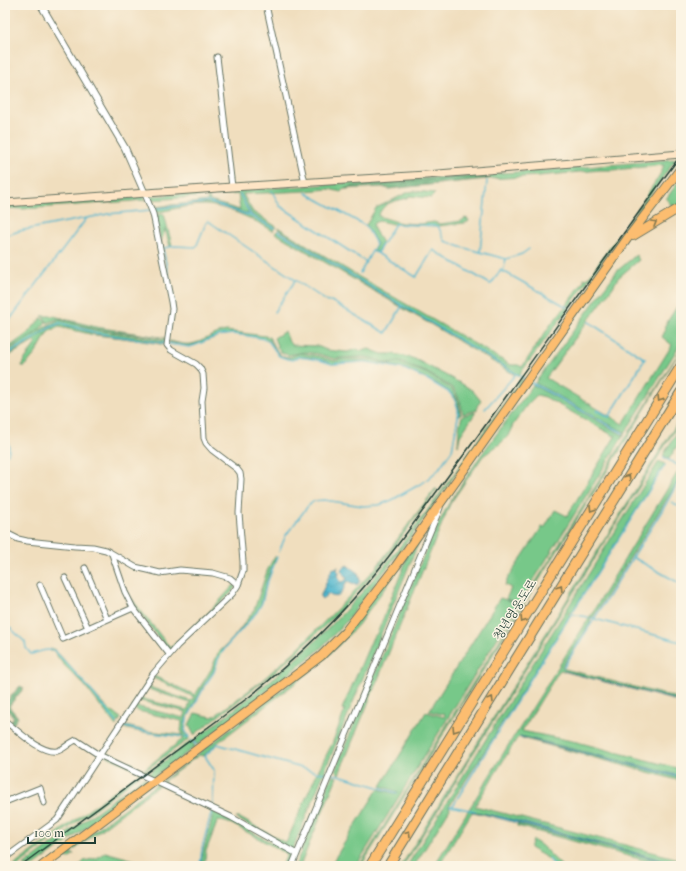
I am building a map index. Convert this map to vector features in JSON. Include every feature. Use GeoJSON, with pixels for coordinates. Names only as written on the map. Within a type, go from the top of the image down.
{"type":"FeatureCollection","features":[{"type":"Feature","properties":{"kind":"highway","name":"청년영웅도로"},"geometry":{"type":"LineString","coordinates":[[370,866],[681,366]]}},
{"type":"Feature","properties":{"kind":"highway"},"geometry":{"type":"LineString","coordinates":[[388,866],[681,392]]}},
{"type":"Feature","properties":{"kind":"main road"},"geometry":{"type":"LineString","coordinates":[[5,203],[426,175],[681,154]]}},
{"type":"Feature","properties":{"kind":"main road"},"geometry":{"type":"LineString","coordinates":[[42,866],[321,656],[334,644],[396,566],[627,240],[681,168]]}},
{"type":"Feature","properties":{"kind":"main road"},"geometry":{"type":"LineString","coordinates":[[627,240],[681,207]]}},
{"type":"Feature","properties":{"kind":"street"},"geometry":{"type":"LineString","coordinates":[[5,858],[57,820],[146,684],[169,654],[232,594],[238,585],[243,571],[239,518],[241,486],[240,473],[237,469],[220,457],[206,443],[204,438],[202,401],[204,381],[200,368],[196,364],[171,350],[167,342],[172,309],[153,214],[146,194],[125,148],[41,5]]}},
{"type":"Feature","properties":{"kind":"street"},"geometry":{"type":"LineString","coordinates":[[266,5],[305,183]]}},
{"type":"Feature","properties":{"kind":"street"},"geometry":{"type":"LineString","coordinates":[[217,57],[232,187]]}},
{"type":"Feature","properties":{"kind":"street"},"geometry":{"type":"LineString","coordinates":[[292,866],[446,494]]}},
{"type":"Feature","properties":{"kind":"street"},"geometry":{"type":"LineString","coordinates":[[5,530],[8,534],[18,539],[93,547],[106,550],[135,567],[160,573],[180,570],[213,573],[230,578],[238,585]]}},
{"type":"Feature","properties":{"kind":"street"},"geometry":{"type":"LineString","coordinates":[[112,554],[125,592],[133,608],[169,654]]}},
{"type":"Feature","properties":{"kind":"street"},"geometry":{"type":"LineString","coordinates":[[85,568],[107,619]]}},
{"type":"Feature","properties":{"kind":"street"},"geometry":{"type":"LineString","coordinates":[[65,578],[88,628]]}},
{"type":"Feature","properties":{"kind":"street"},"geometry":{"type":"LineString","coordinates":[[40,585],[63,639],[133,608]]}},
{"type":"Feature","properties":{"kind":"street"},"geometry":{"type":"LineString","coordinates":[[5,721],[42,748],[51,752],[59,751],[76,740],[99,755],[156,780],[232,817],[297,854]]}},
{"type":"Feature","properties":{"kind":"street"},"geometry":{"type":"LineString","coordinates":[[5,802],[40,788],[44,803]]}},
{"type":"Feature","properties":{"kind":"green space"},"geometry":{"type":"Polygon","coordinates":[[[676,159],[569,307],[566,305],[584,281],[584,278],[587,279],[643,202],[664,165],[539,176],[488,179],[477,176],[451,178],[344,189],[341,192],[329,189],[243,194],[253,212],[277,227],[275,228],[252,215],[240,193],[249,214],[208,202],[153,208],[208,201],[207,196],[151,200],[150,198],[151,196],[552,170],[676,159]],[[238,194],[209,196],[210,201],[240,210],[238,194]]]}},
{"type":"Feature","properties":{"kind":"green space"},"geometry":{"type":"Polygon","coordinates":[[[477,176],[487,179],[389,189],[382,187],[344,189],[354,186],[477,176]]]}},
{"type":"Feature","properties":{"kind":"green space"},"geometry":{"type":"Polygon","coordinates":[[[681,178],[681,206],[675,209],[666,199],[681,178]]]}},
{"type":"Feature","properties":{"kind":"green space"},"geometry":{"type":"Polygon","coordinates":[[[415,191],[435,193],[431,198],[409,196],[408,198],[394,201],[384,207],[378,216],[401,223],[420,224],[434,222],[440,224],[461,221],[465,218],[469,221],[465,223],[439,226],[393,224],[379,221],[373,224],[373,227],[382,243],[377,252],[373,251],[377,244],[366,225],[376,208],[409,192],[415,191]]]}},
{"type":"Feature","properties":{"kind":"green space"},"geometry":{"type":"Polygon","coordinates":[[[144,197],[146,200],[22,209],[5,208],[5,206],[144,197]]]}},
{"type":"Feature","properties":{"kind":"green space"},"geometry":{"type":"Polygon","coordinates":[[[209,203],[251,216],[274,229],[273,231],[258,222],[230,210],[212,206],[191,206],[155,213],[154,209],[209,203]]]}},
{"type":"Feature","properties":{"kind":"green space"},"geometry":{"type":"Polygon","coordinates":[[[164,214],[172,245],[170,246],[165,229],[161,242],[162,249],[156,215],[164,214]]]}},
{"type":"Feature","properties":{"kind":"green space"},"geometry":{"type":"Polygon","coordinates":[[[279,228],[361,278],[511,365],[518,365],[522,367],[551,324],[565,307],[568,309],[519,375],[402,306],[278,229],[279,228]]]}},
{"type":"Feature","properties":{"kind":"green space"},"geometry":{"type":"Polygon","coordinates":[[[277,231],[401,306],[401,307],[275,233],[277,231]]]}},
{"type":"Feature","properties":{"kind":"green space"},"geometry":{"type":"Polygon","coordinates":[[[636,255],[639,260],[618,278],[613,287],[546,378],[623,424],[672,345],[662,337],[666,329],[664,327],[681,300],[681,343],[356,866],[330,866],[378,789],[397,794],[398,792],[381,786],[426,712],[444,717],[445,714],[443,713],[441,714],[429,711],[500,598],[517,603],[506,599],[511,588],[505,585],[508,578],[542,527],[545,527],[555,510],[567,516],[616,435],[614,436],[545,397],[537,395],[527,405],[513,425],[508,436],[483,456],[450,504],[339,774],[335,770],[431,538],[448,505],[481,455],[533,385],[623,435],[625,432],[535,383],[617,271],[636,255]]]}},
{"type":"Feature","properties":{"kind":"green space"},"geometry":{"type":"Polygon","coordinates":[[[403,307],[511,370],[515,375],[402,308],[403,307]]]}},
{"type":"Feature","properties":{"kind":"green space"},"geometry":{"type":"Polygon","coordinates":[[[42,316],[54,316],[96,327],[166,338],[95,329],[57,319],[47,323],[42,316]]]}},
{"type":"Feature","properties":{"kind":"green space"},"geometry":{"type":"Polygon","coordinates":[[[41,318],[46,321],[39,330],[5,351],[27,334],[41,318]]]}},
{"type":"Feature","properties":{"kind":"green space"},"geometry":{"type":"Polygon","coordinates":[[[58,320],[94,330],[166,340],[166,342],[97,333],[60,323],[48,327],[33,339],[5,355],[5,353],[46,326],[58,320]]]}},
{"type":"Feature","properties":{"kind":"green space"},"geometry":{"type":"Polygon","coordinates":[[[60,324],[96,334],[124,338],[94,335],[59,327],[48,332],[36,353],[25,366],[22,366],[23,362],[36,343],[35,341],[5,358],[49,329],[60,324]]]}},
{"type":"Feature","properties":{"kind":"green space"},"geometry":{"type":"Polygon","coordinates":[[[226,331],[269,337],[277,351],[282,356],[289,357],[301,353],[319,356],[335,361],[342,359],[372,359],[387,364],[399,362],[426,373],[452,389],[459,401],[461,415],[459,416],[459,408],[456,399],[450,392],[434,382],[404,368],[365,361],[332,364],[308,357],[292,359],[286,358],[280,356],[270,341],[243,335],[231,334],[219,336],[188,346],[169,342],[191,344],[226,331]]]}},
{"type":"Feature","properties":{"kind":"green space"},"geometry":{"type":"Polygon","coordinates":[[[285,331],[289,342],[292,345],[317,346],[327,350],[347,352],[357,349],[361,351],[369,349],[382,354],[394,354],[415,359],[464,385],[473,391],[481,401],[477,406],[477,410],[463,414],[460,400],[453,388],[426,372],[399,361],[387,363],[364,357],[335,359],[319,354],[305,352],[288,355],[282,353],[274,338],[285,331]]]}},
{"type":"Feature","properties":{"kind":"green space"},"geometry":{"type":"Polygon","coordinates":[[[124,338],[166,344],[166,345],[124,338]]]}},
{"type":"Feature","properties":{"kind":"green space"},"geometry":{"type":"Polygon","coordinates":[[[681,349],[627,439],[361,866],[359,866],[681,349]]]}},
{"type":"Feature","properties":{"kind":"green space"},"geometry":{"type":"Polygon","coordinates":[[[521,379],[523,380],[413,534],[346,622],[318,651],[198,745],[194,740],[253,695],[290,664],[326,631],[368,586],[414,529],[521,379]]]}},
{"type":"Feature","properties":{"kind":"green space"},"geometry":{"type":"Polygon","coordinates":[[[476,412],[460,436],[458,446],[459,428],[462,416],[476,412]]]}},
{"type":"Feature","properties":{"kind":"green space"},"geometry":{"type":"Polygon","coordinates":[[[681,417],[681,420],[403,866],[401,866],[681,417]]]}},
{"type":"Feature","properties":{"kind":"green space"},"geometry":{"type":"Polygon","coordinates":[[[681,426],[681,440],[669,459],[663,455],[681,426]]]}},
{"type":"Feature","properties":{"kind":"green space"},"geometry":{"type":"Polygon","coordinates":[[[659,461],[665,464],[572,612],[568,613],[570,615],[569,617],[498,729],[496,729],[497,732],[449,806],[450,809],[414,866],[407,866],[659,461]]]}},
{"type":"Feature","properties":{"kind":"green space"},"geometry":{"type":"Polygon","coordinates":[[[677,473],[681,473],[680,478],[593,617],[591,617],[590,623],[562,667],[681,699],[681,701],[561,670],[522,731],[577,742],[681,769],[681,776],[520,736],[516,740],[475,806],[679,859],[681,850],[681,865],[502,817],[472,812],[439,866],[434,866],[589,618],[677,473]]]}},
{"type":"Feature","properties":{"kind":"green space"},"geometry":{"type":"Polygon","coordinates":[[[435,489],[437,489],[377,570],[332,619],[274,673],[194,735],[189,725],[195,713],[212,717],[216,715],[260,682],[293,653],[375,569],[435,489]]]}},
{"type":"Feature","properties":{"kind":"green space"},"geometry":{"type":"Polygon","coordinates":[[[420,539],[292,851],[236,818],[240,818],[286,843],[317,773],[320,773],[320,771],[318,771],[332,744],[345,710],[342,709],[373,637],[377,634],[408,556],[358,625],[319,665],[216,744],[203,756],[199,755],[164,781],[166,784],[162,781],[311,668],[420,539]]]}},
{"type":"Feature","properties":{"kind":"green space"},"geometry":{"type":"Polygon","coordinates":[[[274,557],[276,557],[267,579],[261,604],[235,636],[254,610],[267,571],[274,557]]]}},
{"type":"Feature","properties":{"kind":"green space"},"geometry":{"type":"Polygon","coordinates":[[[234,585],[236,586],[231,593],[170,650],[168,650],[138,611],[124,587],[135,603],[171,647],[209,612],[234,585]]]}},
{"type":"Feature","properties":{"kind":"green space"},"geometry":{"type":"Polygon","coordinates":[[[227,644],[186,719],[184,731],[189,739],[142,773],[103,754],[104,751],[134,764],[132,766],[142,771],[184,738],[135,731],[119,726],[122,725],[147,731],[183,735],[181,731],[182,721],[138,711],[132,707],[135,705],[184,718],[186,712],[137,700],[139,698],[187,710],[190,703],[145,688],[146,686],[191,701],[194,697],[153,678],[154,676],[195,695],[212,668],[218,653],[227,644]]]}},
{"type":"Feature","properties":{"kind":"green space"},"geometry":{"type":"Polygon","coordinates":[[[51,649],[54,649],[58,653],[107,708],[121,718],[116,726],[85,686],[63,664],[54,652],[50,651],[51,649]]]}},
{"type":"Feature","properties":{"kind":"green space"},"geometry":{"type":"Polygon","coordinates":[[[20,686],[24,688],[9,706],[18,717],[12,726],[10,722],[14,718],[5,706],[5,703],[20,686]]]}},
{"type":"Feature","properties":{"kind":"green space"},"geometry":{"type":"Polygon","coordinates":[[[521,738],[681,778],[681,781],[521,738]]]}},
{"type":"Feature","properties":{"kind":"green space"},"geometry":{"type":"Polygon","coordinates":[[[191,741],[195,747],[152,778],[146,775],[191,741]]]}},
{"type":"Feature","properties":{"kind":"green space"},"geometry":{"type":"Polygon","coordinates":[[[137,774],[140,775],[17,866],[13,866],[137,774]]]}},
{"type":"Feature","properties":{"kind":"green space"},"geometry":{"type":"Polygon","coordinates":[[[332,776],[337,777],[300,866],[295,866],[332,776]]]}},
{"type":"Feature","properties":{"kind":"green space"},"geometry":{"type":"Polygon","coordinates":[[[143,777],[148,780],[100,818],[34,866],[23,866],[143,777]]]}},
{"type":"Feature","properties":{"kind":"green space"},"geometry":{"type":"Polygon","coordinates":[[[157,784],[159,785],[69,854],[74,854],[70,858],[64,857],[53,866],[47,866],[157,784]]]}},
{"type":"Feature","properties":{"kind":"green space"},"geometry":{"type":"Polygon","coordinates":[[[213,811],[291,853],[287,866],[282,866],[287,854],[232,824],[218,820],[206,851],[204,866],[201,866],[213,811]]]}},
{"type":"Feature","properties":{"kind":"green space"},"geometry":{"type":"Polygon","coordinates":[[[517,824],[679,866],[666,866],[517,826],[517,824]]]}},
{"type":"Feature","properties":{"kind":"green space"},"geometry":{"type":"Polygon","coordinates":[[[533,840],[542,846],[562,866],[556,866],[549,859],[530,848],[533,840]]]}},
{"type":"Feature","properties":{"kind":"green space"},"geometry":{"type":"Polygon","coordinates":[[[105,852],[156,866],[124,866],[97,862],[87,866],[79,866],[84,861],[97,858],[105,852]]]}},
{"type":"Feature","properties":{"kind":"water"},"geometry":{"type":"Polygon","coordinates":[[[347,565],[358,573],[360,581],[357,585],[347,581],[342,592],[338,596],[336,597],[328,594],[322,599],[320,597],[332,569],[338,567],[337,570],[340,573],[338,575],[340,581],[343,582],[347,579],[341,570],[347,565]]]}},
{"type":"Feature","properties":{"kind":"water"},"geometry":{"type":"Polygon","coordinates":[[[563,671],[681,701],[681,702],[563,671]]]}},
{"type":"Feature","properties":{"kind":"water"},"geometry":{"type":"Polygon","coordinates":[[[519,736],[681,776],[681,778],[521,738],[519,736]]]}},
{"type":"Feature","properties":{"kind":"water"},"geometry":{"type":"Polygon","coordinates":[[[471,811],[502,817],[681,866],[471,811]]]}},
{"type":"Feature","properties":{"kind":"waterway"},"geometry":{"type":"LineString","coordinates":[[480,252],[487,181]]}},
{"type":"Feature","properties":{"kind":"waterway"},"geometry":{"type":"LineString","coordinates":[[272,191],[280,206],[366,262]]}},
{"type":"Feature","properties":{"kind":"waterway"},"geometry":{"type":"LineString","coordinates":[[306,193],[366,226],[376,244],[360,273]]}},
{"type":"Feature","properties":{"kind":"waterway"},"geometry":{"type":"LineString","coordinates":[[240,194],[251,216],[274,228]]}},
{"type":"Feature","properties":{"kind":"waterway"},"geometry":{"type":"LineString","coordinates":[[154,209],[208,202],[251,216]]}},
{"type":"Feature","properties":{"kind":"waterway"},"geometry":{"type":"LineString","coordinates":[[5,236],[19,231],[108,214],[150,210]]}},
{"type":"Feature","properties":{"kind":"waterway"},"geometry":{"type":"LineString","coordinates":[[5,326],[86,219]]}},
{"type":"Feature","properties":{"kind":"waterway"},"geometry":{"type":"LineString","coordinates":[[174,303],[163,249],[175,246],[196,247],[208,221],[328,302],[331,301],[386,333],[402,306]]}},
{"type":"Feature","properties":{"kind":"waterway"},"geometry":{"type":"LineString","coordinates":[[377,253],[395,224],[438,226],[445,241],[461,247],[506,259],[503,272]]}},
{"type":"Feature","properties":{"kind":"waterway"},"geometry":{"type":"LineString","coordinates":[[278,231],[525,379]]}},
{"type":"Feature","properties":{"kind":"waterway"},"geometry":{"type":"LineString","coordinates":[[506,259],[522,254],[529,249]]}},
{"type":"Feature","properties":{"kind":"waterway"},"geometry":{"type":"LineString","coordinates":[[372,251],[416,277],[433,250],[490,284],[501,270],[567,307]]}},
{"type":"Feature","properties":{"kind":"waterway"},"geometry":{"type":"LineString","coordinates":[[274,312],[295,281]]}},
{"type":"Feature","properties":{"kind":"waterway"},"geometry":{"type":"LineString","coordinates":[[589,322],[645,359],[609,417],[598,410],[597,412]]}},
{"type":"Feature","properties":{"kind":"waterway"},"geometry":{"type":"LineString","coordinates":[[5,355],[49,328],[60,323],[97,333],[189,347],[218,336],[230,334],[242,335],[265,339],[279,356],[287,359],[292,360],[299,357],[319,360],[332,364],[366,362],[404,369],[428,380],[450,393],[455,400],[458,409],[458,417],[452,450],[438,470],[424,482],[392,500],[379,505],[363,506],[324,500],[314,501],[308,506],[286,535],[279,552]]}},
{"type":"Feature","properties":{"kind":"waterway"},"geometry":{"type":"LineString","coordinates":[[485,409],[515,375]]}},
{"type":"Feature","properties":{"kind":"waterway"},"geometry":{"type":"LineString","coordinates":[[530,382],[623,433]]}},
{"type":"Feature","properties":{"kind":"waterway"},"geometry":{"type":"LineString","coordinates":[[5,437],[9,445],[8,454]]}},
{"type":"Feature","properties":{"kind":"waterway"},"geometry":{"type":"LineString","coordinates":[[663,457],[681,467]]}},
{"type":"Feature","properties":{"kind":"waterway"},"geometry":{"type":"LineString","coordinates":[[452,807],[665,465]]}},
{"type":"Feature","properties":{"kind":"waterway"},"geometry":{"type":"LineString","coordinates":[[564,667],[666,504],[681,477]]}},
{"type":"Feature","properties":{"kind":"waterway"},"geometry":{"type":"LineString","coordinates":[[672,502],[681,508]]}},
{"type":"Feature","properties":{"kind":"waterway"},"geometry":{"type":"LineString","coordinates":[[189,737],[185,730],[187,719],[214,672],[219,657],[257,612],[262,603],[266,586],[277,557]]}},
{"type":"Feature","properties":{"kind":"waterway"},"geometry":{"type":"LineString","coordinates":[[634,558],[681,584]]}},
{"type":"Feature","properties":{"kind":"waterway"},"geometry":{"type":"LineString","coordinates":[[571,614],[588,617]]}},
{"type":"Feature","properties":{"kind":"waterway"},"geometry":{"type":"LineString","coordinates":[[591,618],[681,642]]}},
{"type":"Feature","properties":{"kind":"waterway"},"geometry":{"type":"LineString","coordinates":[[5,623],[25,642],[26,648],[31,654],[46,650],[55,651],[89,688],[117,723]]}},
{"type":"Feature","properties":{"kind":"waterway"},"geometry":{"type":"LineString","coordinates":[[123,726],[147,732],[189,737]]}},
{"type":"Feature","properties":{"kind":"waterway"},"geometry":{"type":"LineString","coordinates":[[192,740],[196,745]]}},
{"type":"Feature","properties":{"kind":"waterway"},"geometry":{"type":"LineString","coordinates":[[213,806],[214,770],[205,756],[217,744],[316,772],[339,775],[397,793]]}},
{"type":"Feature","properties":{"kind":"waterway"},"geometry":{"type":"LineString","coordinates":[[450,806],[475,811]]}},
{"type":"Feature","properties":{"kind":"waterway"},"geometry":{"type":"LineString","coordinates":[[200,866],[202,848],[212,810]]}},
{"type":"Feature","properties":{"kind":"waterway"},"geometry":{"type":"LineString","coordinates":[[549,859],[555,866]]}},
{"type":"Feature","properties":{"kind":"railway"},"geometry":{"type":"LineString","coordinates":[[20,866],[249,697],[284,668],[333,621],[378,570],[412,526],[681,155]]}}]}
